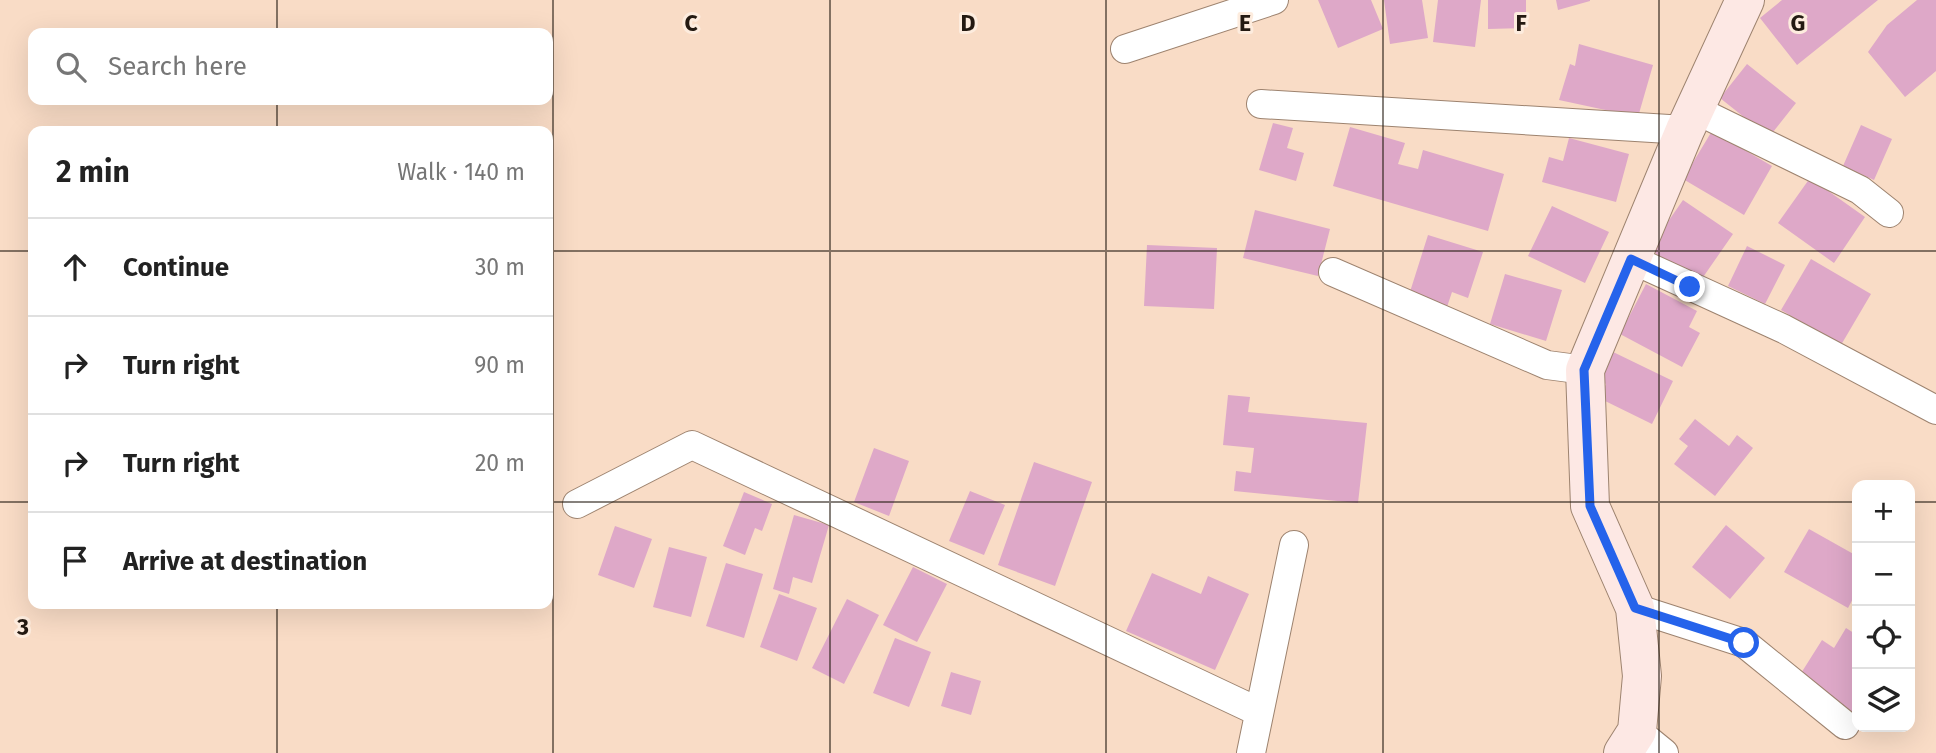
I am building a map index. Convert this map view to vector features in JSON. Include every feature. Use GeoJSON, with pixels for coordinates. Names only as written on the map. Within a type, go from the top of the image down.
{"type":"FeatureCollection","features":[{"type":"Feature","properties":{"kind":"street"},"geometry":{"type":"LineString","coordinates":[[1125,49],[1274,0]]}},
{"type":"Feature","properties":{"kind":"street"},"geometry":{"type":"LineString","coordinates":[[1641,746],[1642,676],[1635,608],[1590,506],[1584,370],[1689,119],[1745,0]]}},
{"type":"Feature","properties":{"kind":"street"},"geometry":{"type":"LineString","coordinates":[[1261,104],[1689,119],[1860,190],[1888,213]]}},
{"type":"Feature","properties":{"kind":"street"},"geometry":{"type":"LineString","coordinates":[[1631,259],[1784,329],[1936,410]]}},
{"type":"Feature","properties":{"kind":"street"},"geometry":{"type":"LineString","coordinates":[[1333,272],[1547,365],[1584,370]]}},
{"type":"Feature","properties":{"kind":"street"},"geometry":{"type":"LineString","coordinates":[[577,504],[692,445],[1259,712]]}},
{"type":"Feature","properties":{"kind":"street"},"geometry":{"type":"LineString","coordinates":[[1251,753],[1294,545]]}},
{"type":"Feature","properties":{"kind":"street"},"geometry":{"type":"LineString","coordinates":[[1635,608],[1744,643],[1845,725]]}},
{"type":"Feature","properties":{"kind":"building"},"geometry":{"type":"Polygon","coordinates":[[[1318,0],[1371,0],[1383,29],[1338,48],[1318,0]]]}},
{"type":"Feature","properties":{"kind":"building"},"geometry":{"type":"Polygon","coordinates":[[[1384,0],[1422,0],[1428,38],[1390,44],[1384,0]]]}},
{"type":"Feature","properties":{"kind":"building"},"geometry":{"type":"Polygon","coordinates":[[[1438,0],[1481,0],[1475,47],[1433,42],[1438,0]]]}},
{"type":"Feature","properties":{"kind":"building"},"geometry":{"type":"Polygon","coordinates":[[[1488,0],[1526,0],[1526,28],[1488,29],[1488,0]]]}},
{"type":"Feature","properties":{"kind":"building"},"geometry":{"type":"Polygon","coordinates":[[[1556,0],[1590,0],[1590,1],[1558,10],[1556,0]]]}},
{"type":"Feature","properties":{"kind":"building"},"geometry":{"type":"Polygon","coordinates":[[[1782,0],[1878,0],[1797,65],[1760,18],[1782,0]]]}},
{"type":"Feature","properties":{"kind":"building"},"geometry":{"type":"Polygon","coordinates":[[[1917,0],[1936,0],[1936,71],[1905,97],[1868,52],[1887,25],[1917,0]]]}},
{"type":"Feature","properties":{"kind":"building"},"geometry":{"type":"Polygon","coordinates":[[[1579,44],[1653,65],[1638,117],[1559,100],[1570,64],[1575,66],[1579,44]]]}},
{"type":"Feature","properties":{"kind":"building"},"geometry":{"type":"Polygon","coordinates":[[[1747,64],[1796,103],[1769,137],[1720,98],[1747,64]]]}},
{"type":"Feature","properties":{"kind":"building"},"geometry":{"type":"Polygon","coordinates":[[[1273,123],[1293,128],[1287,148],[1304,153],[1296,181],[1259,170],[1273,123]]]}},
{"type":"Feature","properties":{"kind":"building"},"geometry":{"type":"Polygon","coordinates":[[[1861,125],[1892,139],[1874,180],[1843,166],[1861,125]]]}},
{"type":"Feature","properties":{"kind":"building"},"geometry":{"type":"Polygon","coordinates":[[[1350,127],[1405,143],[1398,164],[1418,169],[1423,150],[1504,174],[1488,231],[1333,186],[1350,127]]]}},
{"type":"Feature","properties":{"kind":"building"},"geometry":{"type":"Polygon","coordinates":[[[1712,131],[1772,166],[1744,215],[1683,179],[1712,131]]]}},
{"type":"Feature","properties":{"kind":"building"},"geometry":{"type":"Polygon","coordinates":[[[1569,138],[1629,154],[1616,202],[1542,182],[1549,157],[1563,161],[1569,138]]]}},
{"type":"Feature","properties":{"kind":"building"},"geometry":{"type":"Polygon","coordinates":[[[1810,178],[1865,217],[1834,263],[1778,223],[1810,178]]]}},
{"type":"Feature","properties":{"kind":"building"},"geometry":{"type":"Polygon","coordinates":[[[1683,200],[1733,234],[1699,283],[1649,249],[1683,200]]]}},
{"type":"Feature","properties":{"kind":"building"},"geometry":{"type":"Polygon","coordinates":[[[1552,206],[1609,232],[1585,283],[1528,256],[1552,206]]]}},
{"type":"Feature","properties":{"kind":"building"},"geometry":{"type":"Polygon","coordinates":[[[1255,210],[1330,229],[1318,276],[1243,258],[1255,210]]]}},
{"type":"Feature","properties":{"kind":"building"},"geometry":{"type":"Polygon","coordinates":[[[1428,235],[1483,252],[1468,298],[1452,292],[1447,307],[1409,295],[1428,235]]]}},
{"type":"Feature","properties":{"kind":"building"},"geometry":{"type":"Polygon","coordinates":[[[1147,245],[1217,248],[1214,309],[1144,306],[1147,245]]]}},
{"type":"Feature","properties":{"kind":"building"},"geometry":{"type":"Polygon","coordinates":[[[1747,246],[1785,265],[1765,304],[1728,286],[1747,246]]]}},
{"type":"Feature","properties":{"kind":"building"},"geometry":{"type":"Polygon","coordinates":[[[1811,259],[1871,294],[1841,345],[1781,310],[1811,259]]]}},
{"type":"Feature","properties":{"kind":"building"},"geometry":{"type":"Polygon","coordinates":[[[1505,274],[1562,290],[1546,341],[1490,324],[1505,274]]]}},
{"type":"Feature","properties":{"kind":"building"},"geometry":{"type":"Polygon","coordinates":[[[1646,284],[1697,311],[1689,327],[1700,333],[1682,367],[1620,334],[1646,284]]]}},
{"type":"Feature","properties":{"kind":"building"},"geometry":{"type":"Polygon","coordinates":[[[1609,350],[1673,381],[1652,424],[1599,398],[1606,384],[1596,378],[1609,350]]]}},
{"type":"Feature","properties":{"kind":"building"},"geometry":{"type":"Polygon","coordinates":[[[1228,395],[1250,397],[1248,412],[1367,423],[1358,503],[1234,491],[1236,471],[1251,473],[1254,448],[1223,445],[1228,395]]]}},
{"type":"Feature","properties":{"kind":"building"},"geometry":{"type":"Polygon","coordinates":[[[1695,419],[1729,446],[1737,435],[1753,448],[1715,496],[1674,464],[1688,446],[1679,439],[1695,419]]]}},
{"type":"Feature","properties":{"kind":"building"},"geometry":{"type":"Polygon","coordinates":[[[874,448],[909,461],[889,516],[854,502],[874,448]]]}},
{"type":"Feature","properties":{"kind":"building"},"geometry":{"type":"Polygon","coordinates":[[[1034,462],[1092,482],[1055,586],[998,565],[1034,462]]]}},
{"type":"Feature","properties":{"kind":"building"},"geometry":{"type":"Polygon","coordinates":[[[970,491],[1005,505],[984,555],[949,541],[970,491]]]}},
{"type":"Feature","properties":{"kind":"building"},"geometry":{"type":"Polygon","coordinates":[[[744,492],[772,504],[762,531],[755,528],[745,555],[723,546],[744,492]]]}},
{"type":"Feature","properties":{"kind":"building"},"geometry":{"type":"Polygon","coordinates":[[[794,515],[829,525],[812,583],[793,577],[789,594],[773,589],[794,515]]]}},
{"type":"Feature","properties":{"kind":"building"},"geometry":{"type":"Polygon","coordinates":[[[1726,525],[1765,558],[1730,599],[1692,567],[1726,525]]]}},
{"type":"Feature","properties":{"kind":"building"},"geometry":{"type":"Polygon","coordinates":[[[615,526],[652,539],[634,588],[598,575],[615,526]]]}},
{"type":"Feature","properties":{"kind":"building"},"geometry":{"type":"Polygon","coordinates":[[[1809,529],[1852,553],[1852,600],[1848,608],[1784,572],[1809,529]]]}},
{"type":"Feature","properties":{"kind":"building"},"geometry":{"type":"Polygon","coordinates":[[[669,547],[707,557],[691,617],[653,607],[669,547]]]}},
{"type":"Feature","properties":{"kind":"building"},"geometry":{"type":"Polygon","coordinates":[[[726,563],[763,574],[744,638],[706,626],[726,563]]]}},
{"type":"Feature","properties":{"kind":"building"},"geometry":{"type":"Polygon","coordinates":[[[913,567],[947,584],[917,642],[883,625],[913,567]]]}},
{"type":"Feature","properties":{"kind":"building"},"geometry":{"type":"Polygon","coordinates":[[[1152,573],[1201,594],[1208,576],[1249,594],[1215,670],[1126,631],[1152,573]]]}},
{"type":"Feature","properties":{"kind":"building"},"geometry":{"type":"Polygon","coordinates":[[[779,594],[817,608],[797,661],[760,647],[779,594]]]}},
{"type":"Feature","properties":{"kind":"building"},"geometry":{"type":"Polygon","coordinates":[[[847,599],[879,615],[844,684],[812,668],[847,599]]]}},
{"type":"Feature","properties":{"kind":"building"},"geometry":{"type":"Polygon","coordinates":[[[1846,628],[1852,632],[1852,713],[1798,678],[1822,640],[1834,648],[1846,628]]]}},
{"type":"Feature","properties":{"kind":"building"},"geometry":{"type":"Polygon","coordinates":[[[895,638],[931,652],[909,707],[873,693],[895,638]]]}},
{"type":"Feature","properties":{"kind":"building"},"geometry":{"type":"Polygon","coordinates":[[[951,672],[981,681],[971,715],[941,706],[951,672]]]}},
{"type":"Feature","properties":{"kind":"route"},"geometry":{"type":"LineString","coordinates":[[1690,287],[1631,259],[1584,370],[1590,506],[1635,608],[1744,643]]}}]}
